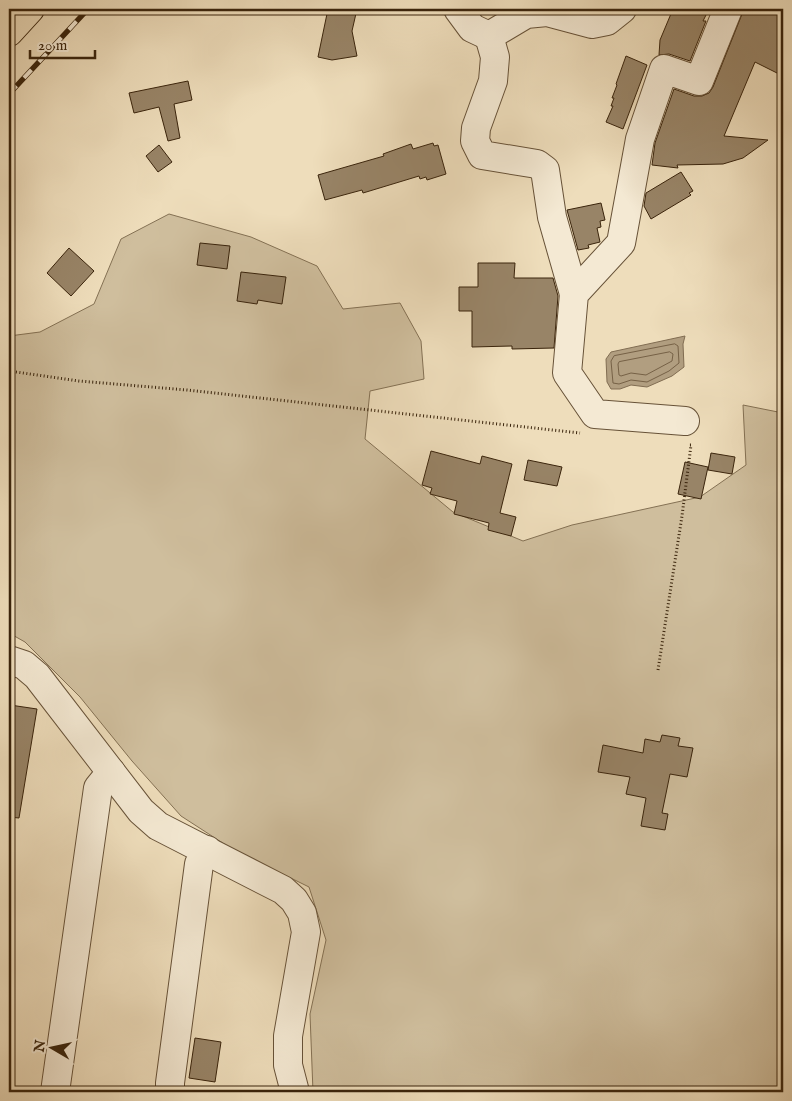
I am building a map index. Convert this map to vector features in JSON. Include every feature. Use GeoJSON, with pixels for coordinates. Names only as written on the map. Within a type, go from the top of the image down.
{"type":"FeatureCollection","features":[{"type":"Feature","properties":{"kind":"highway"},"geometry":{"type":"LineString","coordinates":[[9,32],[30,9]]}},
{"type":"Feature","properties":{"kind":"street"},"geometry":{"type":"LineString","coordinates":[[458,9],[472,28],[489,36],[495,57],[493,81],[476,128],[475,141],[482,155],[537,164],[545,170],[552,217],[574,294],[567,373],[595,414],[683,432]]}},
{"type":"Feature","properties":{"kind":"street"},"geometry":{"type":"LineString","coordinates":[[489,36],[526,14],[547,12],[592,24],[607,21],[622,9]]}},
{"type":"Feature","properties":{"kind":"street"},"geometry":{"type":"LineString","coordinates":[[574,294],[621,243],[640,139],[664,70],[699,81],[728,9]]}},
{"type":"Feature","properties":{"kind":"street"},"geometry":{"type":"LineString","coordinates":[[9,660],[24,665],[37,676],[141,812],[158,826],[283,890],[294,900],[302,913],[306,932],[288,1036],[288,1065],[295,1092]]}},
{"type":"Feature","properties":{"kind":"street"},"geometry":{"type":"LineString","coordinates":[[56,1092],[98,788],[111,772]]}},
{"type":"Feature","properties":{"kind":"street"},"geometry":{"type":"LineString","coordinates":[[170,1092],[199,864],[207,850]]}},
{"type":"Feature","properties":{"kind":"path"},"geometry":{"type":"LineString","coordinates":[[9,371],[79,381],[187,390],[582,433]]}},
{"type":"Feature","properties":{"kind":"path"},"geometry":{"type":"LineString","coordinates":[[658,670],[682,516],[690,445],[683,432]]}},
{"type":"Feature","properties":{"kind":"shaded area"},"geometry":{"type":"Polygon","coordinates":[[[169,214],[251,237],[317,266],[343,309],[400,303],[421,341],[424,379],[370,391],[365,439],[453,512],[523,541],[572,525],[700,497],[746,465],[743,405],[783,413],[783,1092],[313,1092],[310,1014],[326,940],[309,887],[232,849],[181,816],[132,761],[80,697],[25,642],[9,633],[9,336],[40,332],[94,304],[121,239],[169,214]]]}},
{"type":"Feature","properties":{"kind":"water"},"geometry":{"type":"Polygon","coordinates":[[[685,336],[683,344],[684,367],[672,376],[647,387],[631,385],[620,389],[611,389],[607,382],[606,359],[611,352],[685,336]]]}},
{"type":"Feature","properties":{"kind":"building"},"geometry":{"type":"Polygon","coordinates":[[[328,9],[357,9],[352,31],[357,56],[332,60],[318,57],[328,9]]]}},
{"type":"Feature","properties":{"kind":"building"},"geometry":{"type":"Polygon","coordinates":[[[673,9],[709,9],[703,21],[706,21],[690,61],[669,54],[659,55],[660,40],[673,9]]]}},
{"type":"Feature","properties":{"kind":"building"},"geometry":{"type":"Polygon","coordinates":[[[744,9],[783,9],[783,76],[755,62],[724,136],[768,140],[743,158],[723,164],[677,165],[678,168],[652,165],[655,143],[674,89],[694,96],[702,96],[709,93],[744,9]]]}},
{"type":"Feature","properties":{"kind":"building"},"geometry":{"type":"Polygon","coordinates":[[[626,56],[647,65],[623,129],[606,122],[613,106],[611,106],[614,98],[612,98],[626,56]]]}},
{"type":"Feature","properties":{"kind":"building"},"geometry":{"type":"Polygon","coordinates":[[[188,81],[192,100],[174,104],[180,138],[168,141],[159,107],[134,113],[129,93],[188,81]]]}},
{"type":"Feature","properties":{"kind":"building"},"geometry":{"type":"Polygon","coordinates":[[[433,143],[434,146],[438,145],[446,174],[427,180],[426,177],[420,179],[419,176],[363,193],[362,190],[325,200],[318,175],[384,156],[383,154],[411,144],[413,149],[433,143]]]}},
{"type":"Feature","properties":{"kind":"building"},"geometry":{"type":"Polygon","coordinates":[[[159,145],[172,162],[158,172],[146,156],[159,145]]]}},
{"type":"Feature","properties":{"kind":"building"},"geometry":{"type":"Polygon","coordinates":[[[681,172],[693,191],[689,193],[691,195],[651,219],[644,206],[646,193],[681,172]]]}},
{"type":"Feature","properties":{"kind":"building"},"geometry":{"type":"Polygon","coordinates":[[[601,203],[605,220],[600,221],[601,227],[597,228],[600,242],[588,245],[589,248],[578,250],[567,210],[601,203]]]}},
{"type":"Feature","properties":{"kind":"building"},"geometry":{"type":"Polygon","coordinates":[[[200,243],[230,246],[227,269],[197,265],[200,243]]]}},
{"type":"Feature","properties":{"kind":"building"},"geometry":{"type":"Polygon","coordinates":[[[69,248],[94,271],[71,296],[47,273],[69,248]]]}},
{"type":"Feature","properties":{"kind":"building"},"geometry":{"type":"Polygon","coordinates":[[[478,263],[515,263],[514,278],[553,278],[558,296],[554,348],[512,349],[512,346],[472,347],[472,311],[459,311],[459,287],[478,287],[478,263]]]}},
{"type":"Feature","properties":{"kind":"building"},"geometry":{"type":"Polygon","coordinates":[[[241,272],[286,277],[282,304],[258,300],[257,304],[237,301],[241,272]]]}},
{"type":"Feature","properties":{"kind":"building"},"geometry":{"type":"Polygon","coordinates":[[[431,451],[480,464],[482,456],[512,464],[500,513],[516,517],[511,536],[488,530],[489,523],[454,514],[457,501],[430,494],[432,488],[422,485],[431,451]]]}},
{"type":"Feature","properties":{"kind":"building"},"geometry":{"type":"Polygon","coordinates":[[[711,453],[735,457],[732,474],[708,470],[711,453]]]}},
{"type":"Feature","properties":{"kind":"building"},"geometry":{"type":"Polygon","coordinates":[[[528,460],[562,467],[557,486],[524,480],[528,460]]]}},
{"type":"Feature","properties":{"kind":"building"},"geometry":{"type":"Polygon","coordinates":[[[685,462],[708,467],[701,499],[678,494],[685,462]]]}},
{"type":"Feature","properties":{"kind":"building"},"geometry":{"type":"Polygon","coordinates":[[[10,705],[37,709],[19,818],[9,817],[10,705]]]}},
{"type":"Feature","properties":{"kind":"building"},"geometry":{"type":"Polygon","coordinates":[[[662,735],[680,738],[678,746],[693,748],[687,777],[670,774],[662,813],[668,814],[665,830],[641,826],[646,798],[626,794],[630,777],[598,772],[603,745],[643,753],[645,739],[660,742],[662,735]]]}},
{"type":"Feature","properties":{"kind":"building"},"geometry":{"type":"Polygon","coordinates":[[[195,1038],[221,1042],[215,1082],[189,1078],[195,1038]]]}},
{"type":"Feature","properties":{"kind":"railway"},"geometry":{"type":"LineString","coordinates":[[9,94],[88,9]]}}]}
